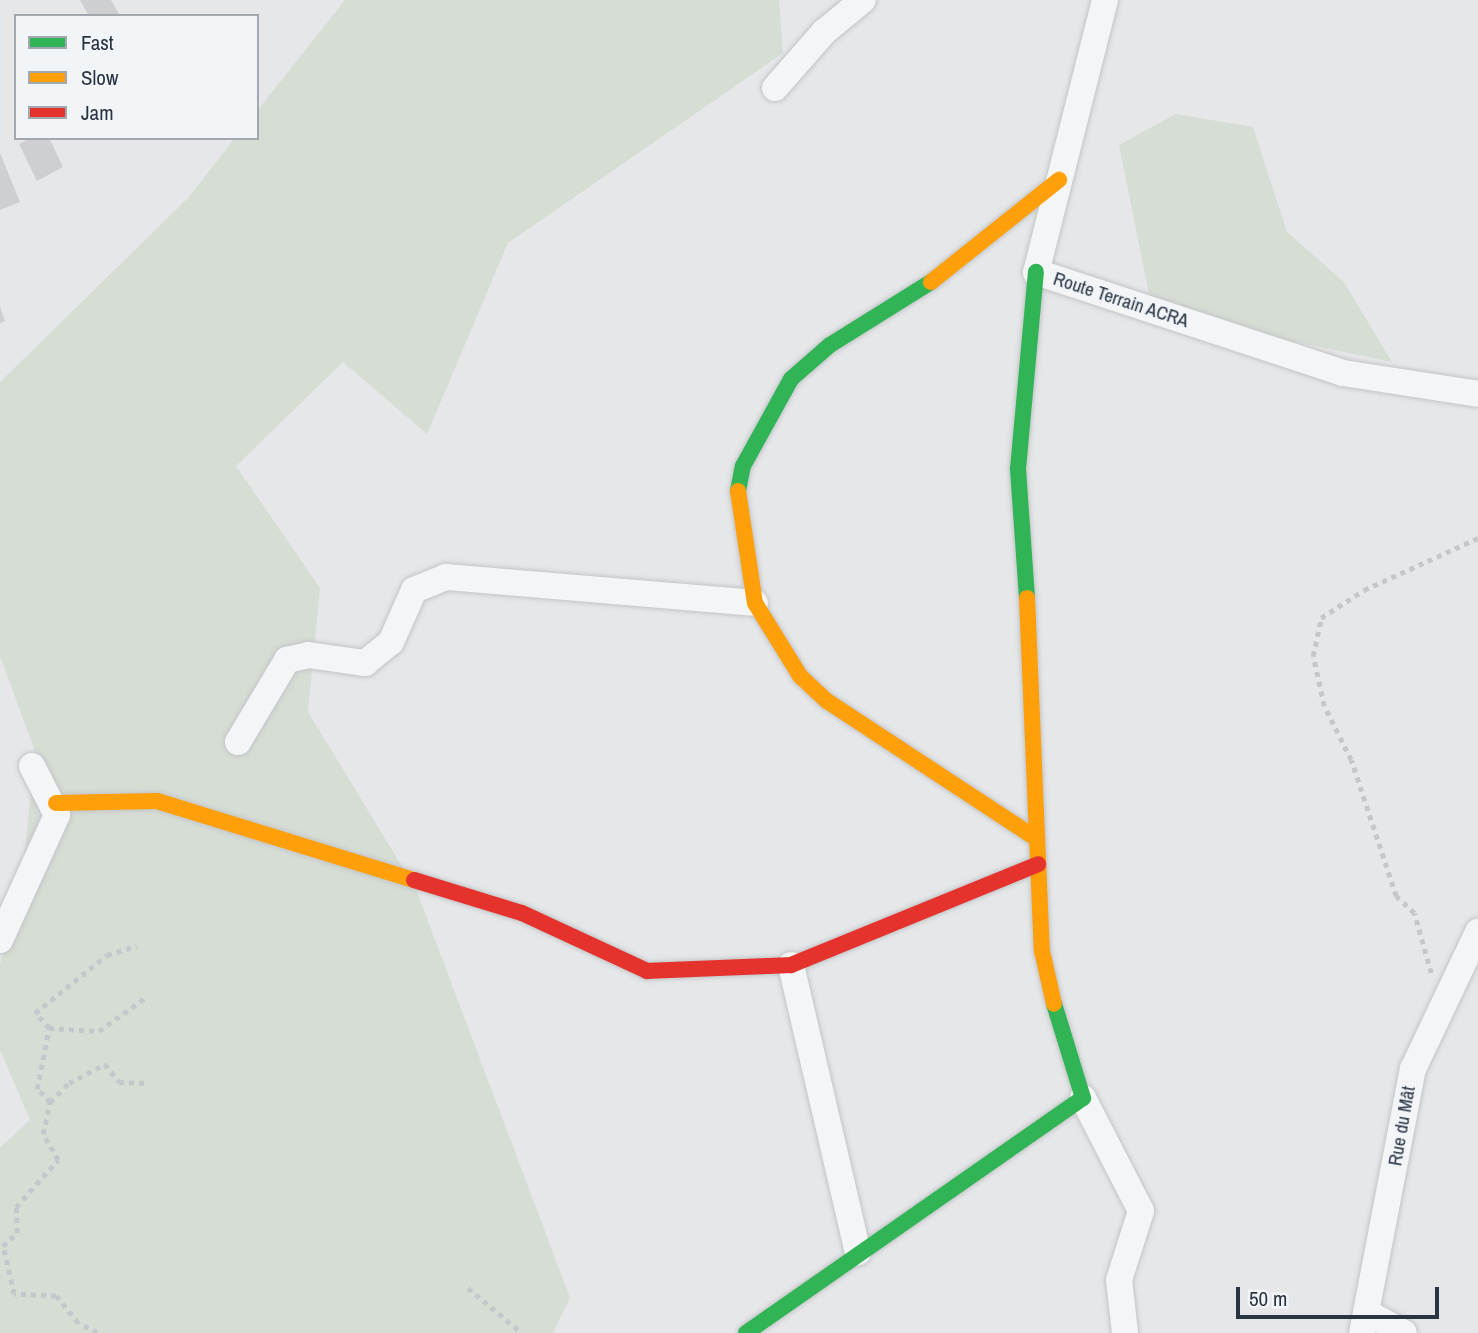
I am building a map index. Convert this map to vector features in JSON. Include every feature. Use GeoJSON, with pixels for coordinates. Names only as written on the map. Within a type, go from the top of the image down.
{"type":"FeatureCollection","features":[{"type":"Feature","properties":{"kind":"street"},"geometry":{"type":"LineString","coordinates":[[775,88],[824,32],[863,0]]}},
{"type":"Feature","properties":{"kind":"street","name":"Route Terrain ACRA"},"geometry":{"type":"LineString","coordinates":[[1105,0],[1036,272],[1343,373],[1478,394]]}},
{"type":"Feature","properties":{"kind":"street"},"geometry":{"type":"LineString","coordinates":[[1037,839],[827,701],[800,676],[755,603],[736,503],[743,466],[791,379],[830,345],[944,274],[1059,180]]}},
{"type":"Feature","properties":{"kind":"street"},"geometry":{"type":"LineString","coordinates":[[1036,272],[1018,469],[1039,774],[1037,839],[1042,951],[1060,1034],[1083,1098],[1141,1211],[1119,1280],[1125,1333]]}},
{"type":"Feature","properties":{"kind":"street"},"geometry":{"type":"LineString","coordinates":[[238,742],[287,660],[308,655],[365,663],[391,642],[414,590],[446,577],[755,603]]}},
{"type":"Feature","properties":{"kind":"street"},"geometry":{"type":"LineString","coordinates":[[0,940],[29,867],[54,830],[56,803],[32,766]]}},
{"type":"Feature","properties":{"kind":"street"},"geometry":{"type":"LineString","coordinates":[[56,803],[157,801],[522,913],[601,956],[647,971],[791,965],[1038,864]]}},
{"type":"Feature","properties":{"kind":"street","name":"Rue du Mât"},"geometry":{"type":"LineString","coordinates":[[1365,1323],[1413,1069],[1478,932]]}},
{"type":"Feature","properties":{"kind":"street"},"geometry":{"type":"LineString","coordinates":[[791,965],[858,1252]]}},
{"type":"Feature","properties":{"kind":"street"},"geometry":{"type":"LineString","coordinates":[[746,1333],[858,1252],[1083,1098]]}},
{"type":"Feature","properties":{"kind":"street"},"geometry":{"type":"LineString","coordinates":[[1365,1323],[1404,1333]]}},
{"type":"Feature","properties":{"kind":"path"},"geometry":{"type":"LineString","coordinates":[[1445,998],[1423,960],[1414,913],[1396,896],[1351,760],[1324,706],[1312,656],[1321,618],[1364,590],[1478,538]]}},
{"type":"Feature","properties":{"kind":"path"},"geometry":{"type":"LineString","coordinates":[[137,946],[107,955],[36,1013],[49,1028],[99,1031],[146,997]]}},
{"type":"Feature","properties":{"kind":"path"},"geometry":{"type":"LineString","coordinates":[[49,1028],[37,1089],[50,1102]]}},
{"type":"Feature","properties":{"kind":"path"},"geometry":{"type":"LineString","coordinates":[[97,1333],[78,1322],[56,1296],[14,1294],[3,1246],[17,1233],[16,1207],[58,1160],[43,1134],[50,1102],[69,1083],[105,1064],[118,1082],[146,1083]]}},
{"type":"Feature","properties":{"kind":"path"},"geometry":{"type":"LineString","coordinates":[[468,1288],[522,1333]]}},
{"type":"Feature","properties":{"kind":"shaded area"},"geometry":{"type":"Polygon","coordinates":[[[345,0],[779,0],[783,53],[508,243],[427,434],[343,362],[236,466],[320,588],[308,712],[416,889],[570,1298],[553,1333],[0,1333],[0,1148],[30,1120],[0,1050],[0,964],[21,888],[35,751],[0,656],[0,382],[188,198],[233,140],[259,140],[259,108],[345,0]]]}},
{"type":"Feature","properties":{"kind":"shaded area"},"geometry":{"type":"Polygon","coordinates":[[[1176,114],[1253,127],[1287,232],[1344,282],[1392,362],[1242,331],[1150,299],[1119,145],[1176,114]]]}},
{"type":"Feature","properties":{"kind":"building"},"geometry":{"type":"Polygon","coordinates":[[[80,0],[111,0],[119,14],[88,14],[80,0]]]}},
{"type":"Feature","properties":{"kind":"building"},"geometry":{"type":"Polygon","coordinates":[[[27,140],[50,140],[63,167],[37,181],[19,144],[27,140]]]}},
{"type":"Feature","properties":{"kind":"building"},"geometry":{"type":"Polygon","coordinates":[[[0,153],[20,202],[0,210],[0,153]]]}},
{"type":"Feature","properties":{"kind":"building"},"geometry":{"type":"Polygon","coordinates":[[[0,306],[5,321],[0,323],[0,306]]]}},
{"type":"Feature","properties":{"kind":"traffic: fast"},"geometry":{"type":"LineString","coordinates":[[1027,598],[1018,469],[1036,272]]}},
{"type":"Feature","properties":{"kind":"traffic: fast"},"geometry":{"type":"LineString","coordinates":[[738,491],[743,466],[791,379],[830,345],[931,282]]}},
{"type":"Feature","properties":{"kind":"traffic: fast"},"geometry":{"type":"LineString","coordinates":[[746,1333],[1083,1098],[1054,1004]]}},
{"type":"Feature","properties":{"kind":"traffic: slow"},"geometry":{"type":"LineString","coordinates":[[931,282],[1059,180]]}},
{"type":"Feature","properties":{"kind":"traffic: slow"},"geometry":{"type":"LineString","coordinates":[[738,491],[755,603],[800,676],[827,701],[1037,839]]}},
{"type":"Feature","properties":{"kind":"traffic: slow"},"geometry":{"type":"LineString","coordinates":[[1027,598],[1042,951],[1054,1004]]}},
{"type":"Feature","properties":{"kind":"traffic: slow"},"geometry":{"type":"LineString","coordinates":[[56,803],[157,801],[414,880]]}},
{"type":"Feature","properties":{"kind":"traffic: jam"},"geometry":{"type":"LineString","coordinates":[[414,880],[522,913],[647,971],[791,965],[1038,864]]}}]}
